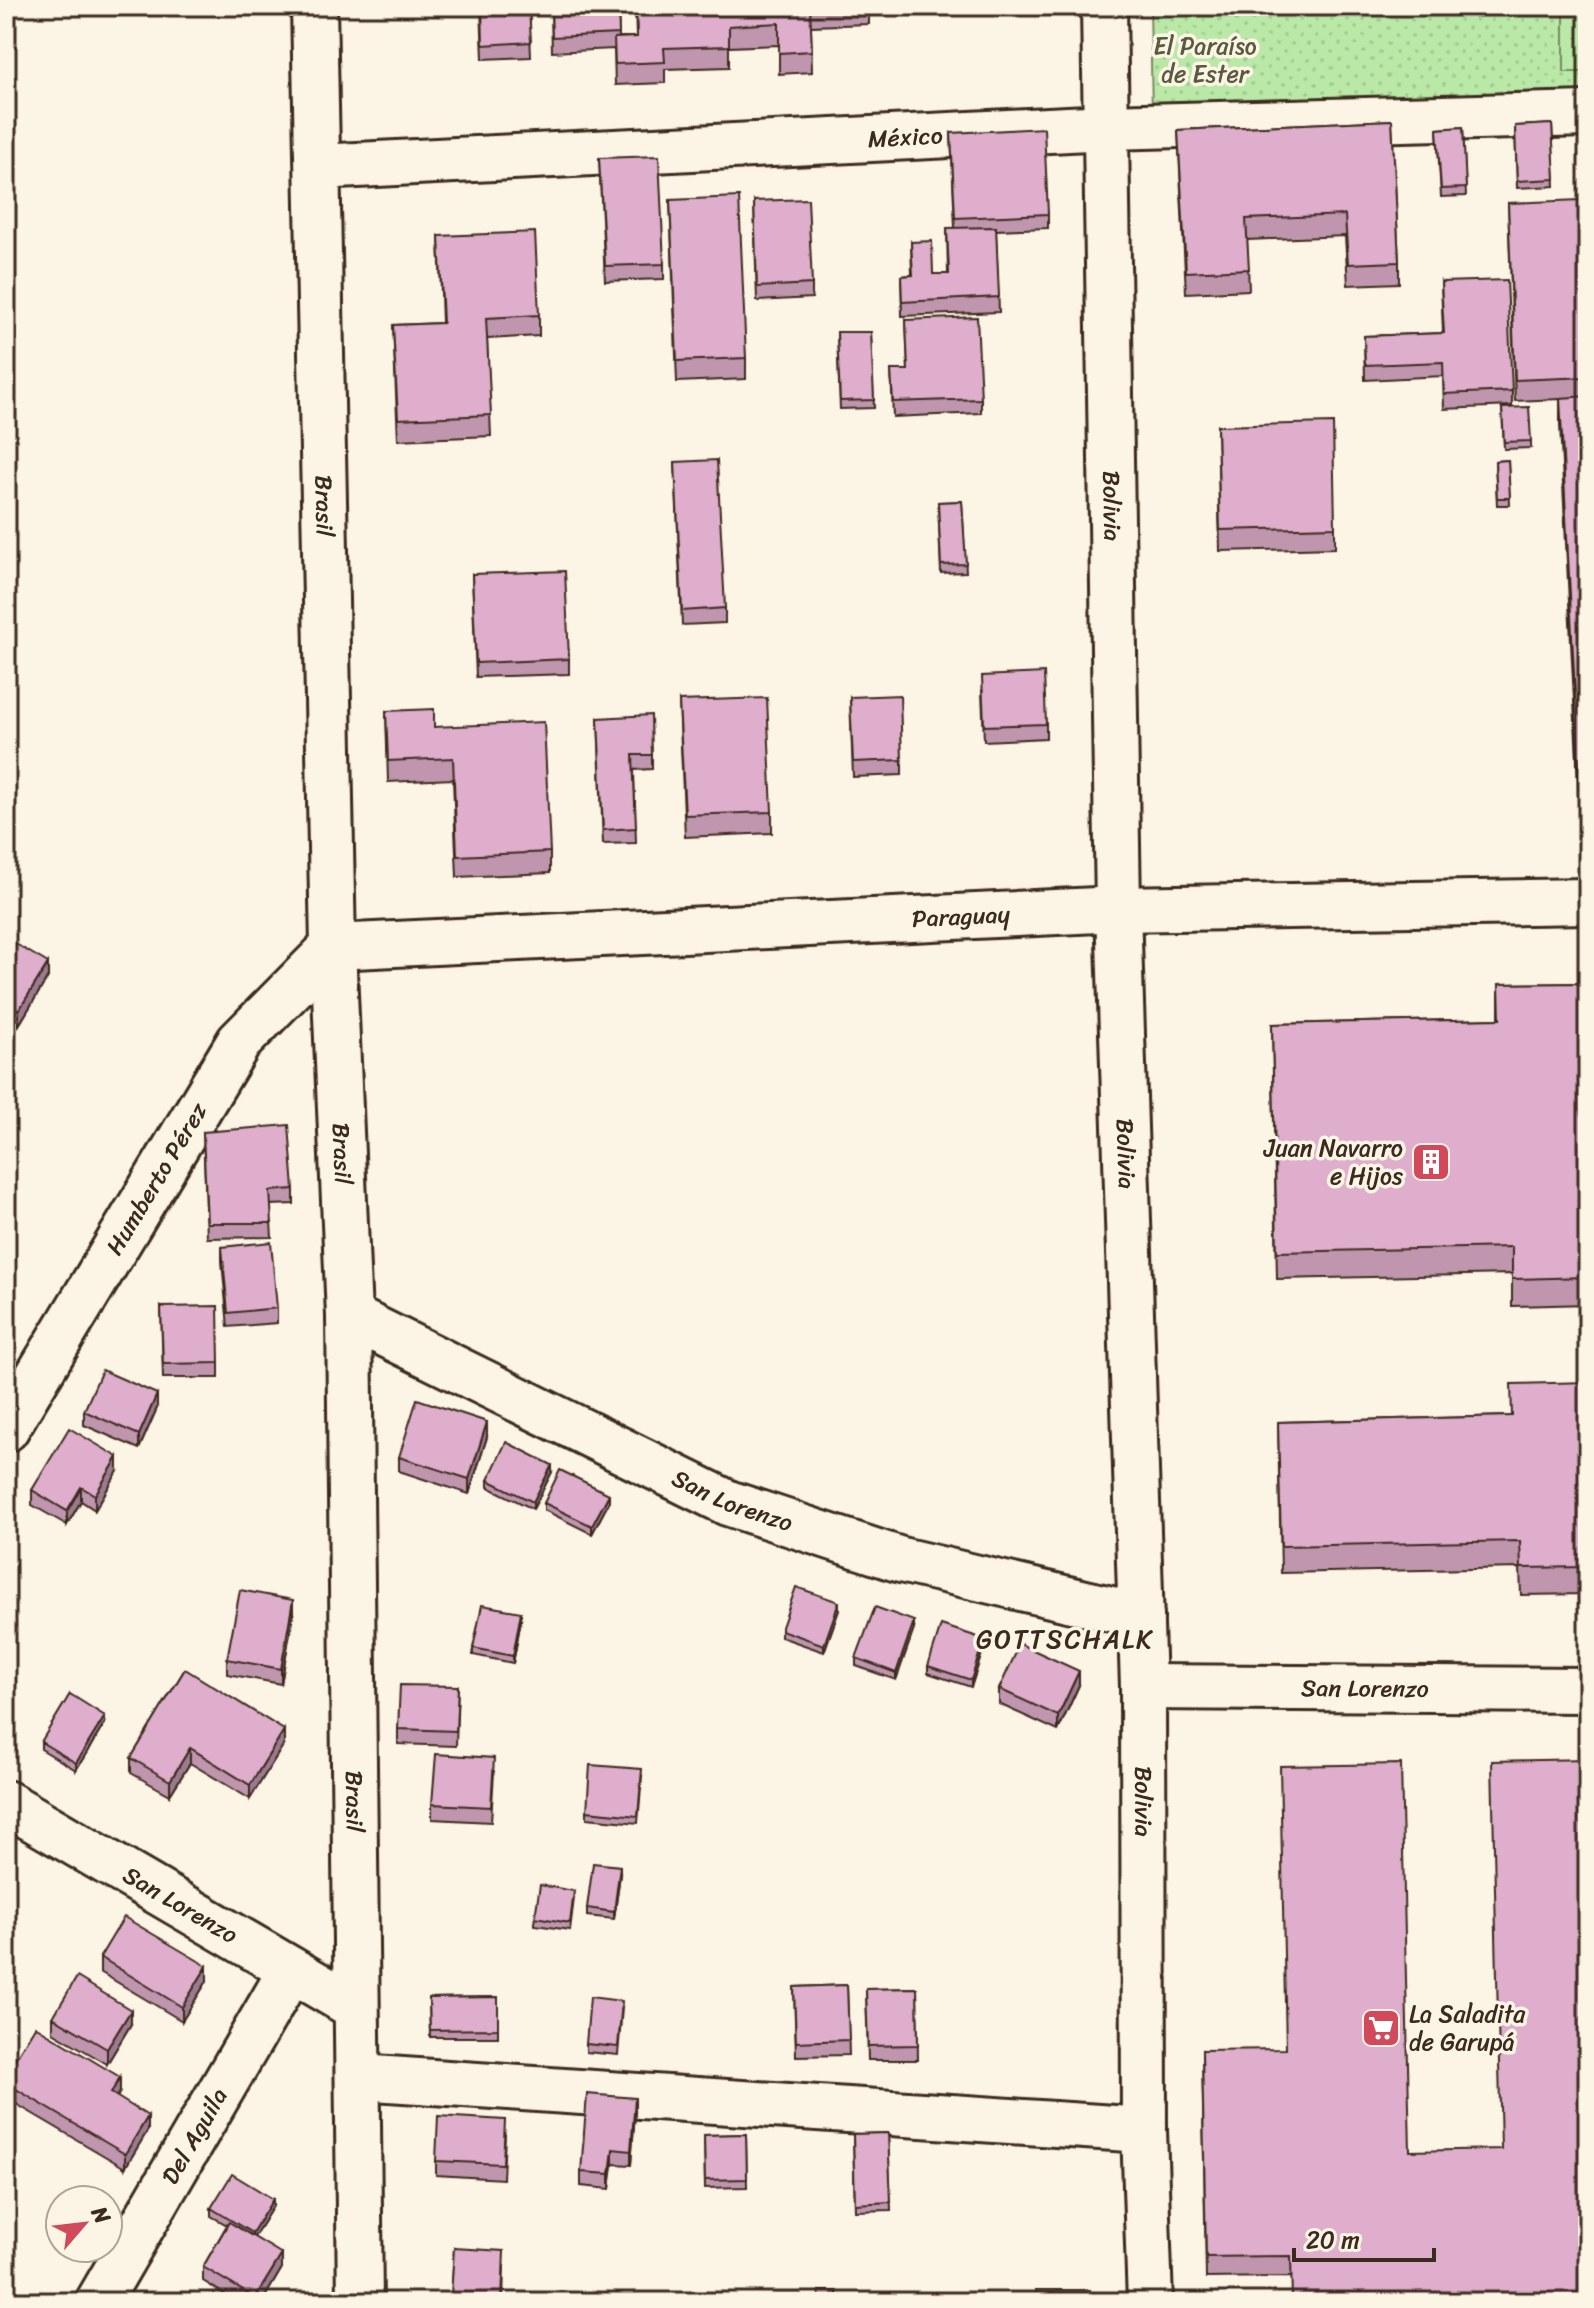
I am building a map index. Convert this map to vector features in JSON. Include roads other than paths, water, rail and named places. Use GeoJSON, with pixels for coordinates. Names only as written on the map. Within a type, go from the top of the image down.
{"type":"FeatureCollection","features":[{"type":"Feature","properties":{"kind":"street","name":"Brasil"},"geometry":{"type":"LineString","coordinates":[[314,6],[333,947],[349,1316],[360,2302]]}},
{"type":"Feature","properties":{"kind":"street","name":"Bolivia"},"geometry":{"type":"LineString","coordinates":[[1104,6],[1118,909],[1143,1687],[1144,2130],[1150,2302]]}},
{"type":"Feature","properties":{"kind":"street","name":"México"},"geometry":{"type":"LineString","coordinates":[[318,167],[1108,127],[1588,114]]}},
{"type":"Feature","properties":{"kind":"street","name":"Paraguay"},"geometry":{"type":"LineString","coordinates":[[333,947],[1118,909],[1588,901]]}},
{"type":"Feature","properties":{"kind":"street","name":"Humberto Pérez"},"geometry":{"type":"LineString","coordinates":[[6,1429],[239,1042],[333,947]]}},
{"type":"Feature","properties":{"kind":"street","name":"San Lorenzo"},"geometry":{"type":"LineString","coordinates":[[349,1316],[728,1503],[901,1560],[1141,1616]]}},
{"type":"Feature","properties":{"kind":"street","name":"San Lorenzo"},"geometry":{"type":"LineString","coordinates":[[1143,1687],[1588,1690]]}},
{"type":"Feature","properties":{"kind":"street","name":"San Lorenzo"},"geometry":{"type":"LineString","coordinates":[[6,1803],[355,2007]]}},
{"type":"Feature","properties":{"kind":"street","name":"Del Aguila"},"geometry":{"type":"LineString","coordinates":[[98,2302],[291,1970]]}},
{"type":"Feature","properties":{"kind":"street"},"geometry":{"type":"LineString","coordinates":[[359,2077],[1144,2130]]}},
{"type":"Feature","properties":{"kind":"place","name":"Juan Navarro e Hijos"},"geometry":{"type":"Point","coordinates":[1431,1162]}},
{"type":"Feature","properties":{"kind":"place","name":"La Saladita de Garupá"},"geometry":{"type":"Point","coordinates":[1381,2028]}},
{"type":"Feature","properties":{"kind":"district","name":"GOTTSCHALK"},"geometry":{"type":"Point","coordinates":[1065,1639]}},
{"type":"Feature","properties":{"kind":"park label","name":"El Paraíso de Ester"},"geometry":{"type":"Point","coordinates":[1205,60]}}]}
